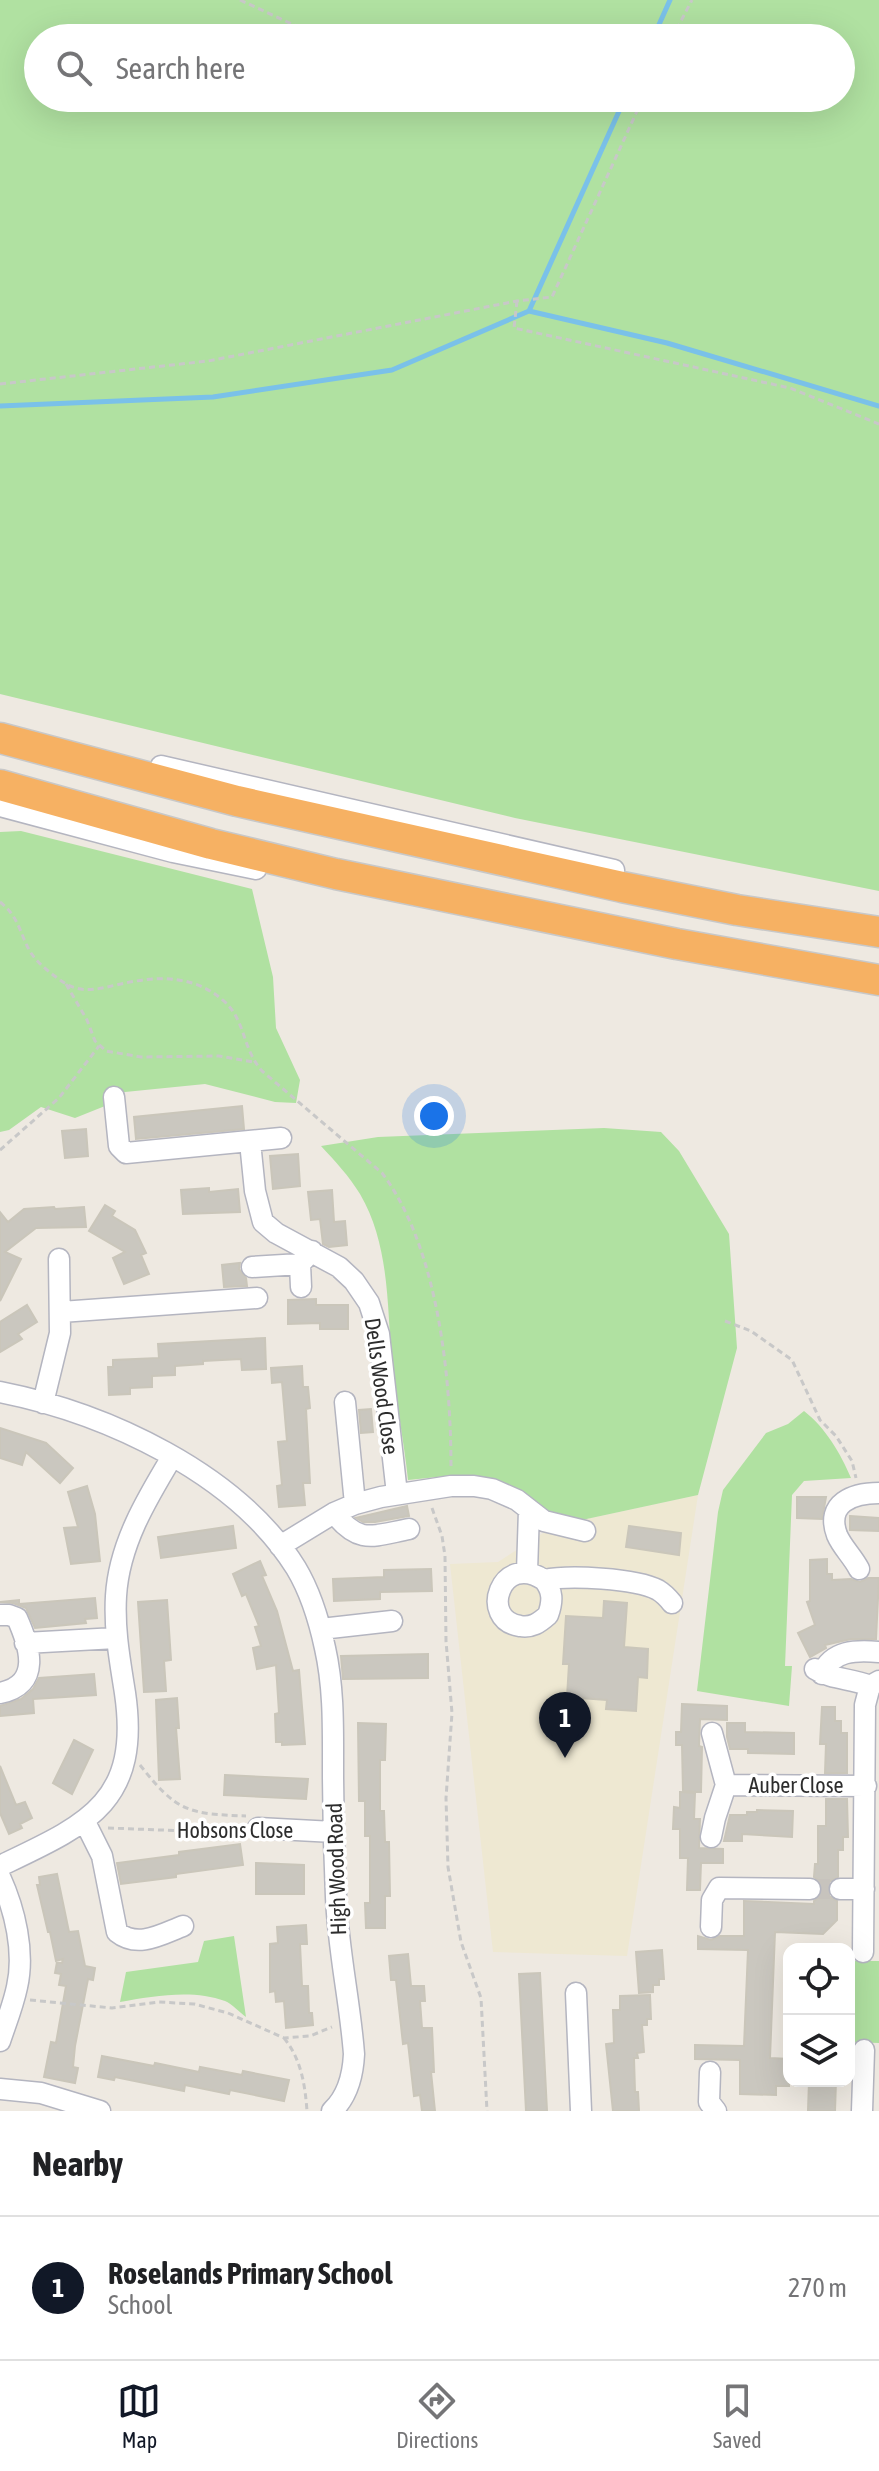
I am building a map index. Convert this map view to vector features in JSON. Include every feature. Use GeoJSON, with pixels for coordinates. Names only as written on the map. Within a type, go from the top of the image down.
{"type":"FeatureCollection","features":[{"type":"Feature","properties":{"kind":"highway"},"geometry":{"type":"LineString","coordinates":[[0,738],[237,801],[622,887],[737,910],[879,932]]}},
{"type":"Feature","properties":{"kind":"highway"},"geometry":{"type":"LineString","coordinates":[[0,785],[211,844],[336,874],[677,944],[879,980]]}},
{"type":"Feature","properties":{"kind":"street"},"geometry":{"type":"LineString","coordinates":[[0,806],[173,852],[254,869],[336,874]]}},
{"type":"Feature","properties":{"kind":"street"},"geometry":{"type":"LineString","coordinates":[[114,1097],[119,1146],[126,1153],[281,1138]]}},
{"type":"Feature","properties":{"kind":"street","name":"Dells Wood Close"},"geometry":{"type":"LineString","coordinates":[[250,1142],[255,1191],[263,1222],[306,1258],[332,1261],[354,1281],[373,1314],[379,1334],[397,1494]]}},
{"type":"Feature","properties":{"kind":"street"},"geometry":{"type":"LineString","coordinates":[[252,1267],[306,1258],[301,1287]]}},
{"type":"Feature","properties":{"kind":"street"},"geometry":{"type":"LineString","coordinates":[[43,1403],[55,1358],[61,1312],[59,1259]]}},
{"type":"Feature","properties":{"kind":"street"},"geometry":{"type":"LineString","coordinates":[[61,1312],[257,1298]]}},
{"type":"Feature","properties":{"kind":"street","name":"High Wood Road"},"geometry":{"type":"LineString","coordinates":[[0,1392],[43,1403],[140,1439],[201,1475],[244,1509],[280,1546],[303,1581],[321,1629],[333,1705],[338,1931],[354,2054],[353,2072],[338,2109]]}},
{"type":"Feature","properties":{"kind":"street"},"geometry":{"type":"LineString","coordinates":[[345,1402],[355,1504]]}},
{"type":"Feature","properties":{"kind":"street"},"geometry":{"type":"LineString","coordinates":[[0,1866],[86,1824],[110,1796],[121,1772],[126,1746],[127,1710],[116,1638],[116,1595],[121,1563],[138,1516],[172,1457]]}},
{"type":"Feature","properties":{"kind":"street"},"geometry":{"type":"LineString","coordinates":[[280,1546],[334,1513],[355,1504],[451,1486],[483,1487],[508,1495],[544,1521],[585,1531]]}},
{"type":"Feature","properties":{"kind":"street"},"geometry":{"type":"LineString","coordinates":[[859,1569],[838,1536],[835,1524],[845,1500],[869,1493]]}},
{"type":"Feature","properties":{"kind":"street"},"geometry":{"type":"LineString","coordinates":[[529,1510],[535,1576],[640,1584],[660,1591],[672,1603]]}},
{"type":"Feature","properties":{"kind":"street"},"geometry":{"type":"LineString","coordinates":[[334,1513],[347,1529],[362,1535],[409,1529]]}},
{"type":"Feature","properties":{"kind":"street"},"geometry":{"type":"LineString","coordinates":[[0,1615],[17,1618],[29,1661],[23,1682],[14,1690],[0,1693]]}},
{"type":"Feature","properties":{"kind":"street"},"geometry":{"type":"LineString","coordinates":[[321,1629],[392,1621]]}},
{"type":"Feature","properties":{"kind":"street"},"geometry":{"type":"LineString","coordinates":[[25,1643],[116,1638]]}},
{"type":"Feature","properties":{"kind":"street"},"geometry":{"type":"LineString","coordinates":[[864,1952],[865,1705],[874,1683],[818,1672],[834,1657],[853,1652],[879,1652]]}},
{"type":"Feature","properties":{"kind":"street","name":"Auber Close"},"geometry":{"type":"LineString","coordinates":[[711,1837],[726,1785],[712,1733]]}},
{"type":"Feature","properties":{"kind":"street","name":"Auber Close"},"geometry":{"type":"LineString","coordinates":[[726,1785],[866,1786]]}},
{"type":"Feature","properties":{"kind":"street"},"geometry":{"type":"LineString","coordinates":[[86,1824],[102,1856],[117,1932],[126,1939],[140,1940],[183,1926]]}},
{"type":"Feature","properties":{"kind":"street","name":"Hobsons Close"},"geometry":{"type":"LineString","coordinates":[[258,1828],[334,1832]]}},
{"type":"Feature","properties":{"kind":"street"},"geometry":{"type":"LineString","coordinates":[[0,1877],[18,1941],[19,1972],[15,1997],[0,2041]]}},
{"type":"Feature","properties":{"kind":"street"},"geometry":{"type":"LineString","coordinates":[[711,1927],[712,1900],[719,1888],[810,1889]]}},
{"type":"Feature","properties":{"kind":"street"},"geometry":{"type":"LineString","coordinates":[[840,1889],[864,1889]]}},
{"type":"Feature","properties":{"kind":"street"},"geometry":{"type":"LineString","coordinates":[[576,1993],[581,2111]]}},
{"type":"Feature","properties":{"kind":"street"},"geometry":{"type":"LineString","coordinates":[[862,2111],[864,2050]]}},
{"type":"Feature","properties":{"kind":"street"},"geometry":{"type":"LineString","coordinates":[[710,2072],[709,2102],[716,2111]]}},
{"type":"Feature","properties":{"kind":"street"},"geometry":{"type":"LineString","coordinates":[[0,2089],[41,2093],[100,2111]]}},
{"type":"Feature","properties":{"kind":"path"},"geometry":{"type":"LineString","coordinates":[[240,0],[292,24]]}},
{"type":"Feature","properties":{"kind":"path"},"geometry":{"type":"LineString","coordinates":[[679,24],[692,0]]}},
{"type":"Feature","properties":{"kind":"path"},"geometry":{"type":"LineString","coordinates":[[0,384],[208,361],[517,301],[552,297],[637,112]]}},
{"type":"Feature","properties":{"kind":"path"},"geometry":{"type":"LineString","coordinates":[[517,301],[514,328],[790,388],[879,424]]}},
{"type":"Feature","properties":{"kind":"path"},"geometry":{"type":"LineString","coordinates":[[66,984],[99,1046],[114,1054],[174,1058],[204,1055],[254,1062]]}},
{"type":"Feature","properties":{"kind":"path"},"geometry":{"type":"LineString","coordinates":[[0,1150],[59,1098],[99,1046]]}},
{"type":"Feature","properties":{"kind":"path"},"geometry":{"type":"LineString","coordinates":[[725,1321],[751,1331],[792,1360],[820,1420],[836,1436],[869,1493]]}},
{"type":"Feature","properties":{"kind":"path"},"geometry":{"type":"LineString","coordinates":[[424,1490],[440,1529],[445,1556],[446,1641],[452,1713],[446,1798],[447,1847],[461,1942],[481,1998],[487,2111]]}},
{"type":"Feature","properties":{"kind":"path"},"geometry":{"type":"LineString","coordinates":[[126,1746],[152,1780],[186,1809],[208,1814],[258,1816],[258,1828]]}},
{"type":"Feature","properties":{"kind":"path","name":"Hobsons Close"},"geometry":{"type":"LineString","coordinates":[[86,1824],[258,1834],[258,1828]]}},
{"type":"Feature","properties":{"kind":"path"},"geometry":{"type":"LineString","coordinates":[[15,1997],[52,2004],[112,2008],[159,2002],[194,2004],[228,2013],[284,2038],[310,2036],[349,2019]]}},
{"type":"Feature","properties":{"kind":"path"},"geometry":{"type":"LineString","coordinates":[[284,2038],[301,2069],[307,2111]]}},
{"type":"Feature","properties":{"kind":"shaded area"},"geometry":{"type":"Polygon","coordinates":[[[698,1495],[627,1956],[493,1952],[450,1564],[498,1562],[554,1526],[698,1495]]]}},
{"type":"Feature","properties":{"kind":"green space"},"geometry":{"type":"Polygon","coordinates":[[[0,0],[879,0],[879,891],[515,818],[0,694],[0,0]]]}},
{"type":"Feature","properties":{"kind":"green space"},"geometry":{"type":"Polygon","coordinates":[[[21,831],[252,889],[273,977],[276,1028],[300,1080],[296,1103],[275,1102],[205,1084],[105,1094],[105,1106],[75,1118],[41,1107],[9,1130],[0,1132],[0,832],[21,831]]]}},
{"type":"Feature","properties":{"kind":"green space"},"geometry":{"type":"Polygon","coordinates":[[[604,1128],[661,1132],[679,1151],[729,1234],[737,1348],[698,1495],[554,1526],[523,1493],[490,1478],[452,1476],[408,1480],[392,1364],[385,1277],[377,1234],[360,1194],[321,1146],[378,1137],[604,1128]]]}},
{"type":"Feature","properties":{"kind":"green space"},"geometry":{"type":"Polygon","coordinates":[[[804,1411],[832,1442],[851,1478],[804,1481],[792,1495],[785,1666],[792,1666],[789,1706],[697,1691],[723,1490],[766,1433],[788,1424],[804,1411]]]}},
{"type":"Feature","properties":{"kind":"green space"},"geometry":{"type":"Polygon","coordinates":[[[234,1936],[246,2017],[225,2001],[200,1995],[159,1996],[120,2002],[126,1972],[198,1962],[204,1941],[234,1936]]]}},
{"type":"Feature","properties":{"kind":"green space"},"geometry":{"type":"Polygon","coordinates":[[[855,1961],[879,1961],[879,2043],[855,2042],[855,1961]]]}},
{"type":"Feature","properties":{"kind":"building"},"geometry":{"type":"Polygon","coordinates":[[[242,1106],[244,1129],[136,1139],[134,1117],[242,1106]]]}},
{"type":"Feature","properties":{"kind":"building"},"geometry":{"type":"Polygon","coordinates":[[[86,1129],[88,1156],[65,1158],[62,1131],[86,1129]]]}},
{"type":"Feature","properties":{"kind":"building"},"geometry":{"type":"Polygon","coordinates":[[[298,1154],[300,1186],[273,1189],[270,1156],[298,1154]]]}},
{"type":"Feature","properties":{"kind":"building"},"geometry":{"type":"Polygon","coordinates":[[[209,1188],[209,1192],[238,1189],[240,1212],[183,1214],[181,1190],[209,1188]]]}},
{"type":"Feature","properties":{"kind":"building"},"geometry":{"type":"Polygon","coordinates":[[[332,1190],[334,1222],[345,1221],[347,1245],[329,1247],[323,1244],[320,1219],[311,1220],[308,1192],[332,1190]]]}},
{"type":"Feature","properties":{"kind":"building"},"geometry":{"type":"Polygon","coordinates":[[[105,1205],[115,1211],[112,1216],[135,1230],[146,1253],[141,1255],[149,1274],[124,1284],[113,1258],[125,1252],[89,1231],[105,1205]]]}},
{"type":"Feature","properties":{"kind":"building"},"geometry":{"type":"Polygon","coordinates":[[[84,1207],[86,1227],[36,1228],[5,1252],[21,1259],[0,1301],[0,1212],[8,1222],[24,1209],[84,1207]]]}},
{"type":"Feature","properties":{"kind":"building"},"geometry":{"type":"Polygon","coordinates":[[[240,1263],[239,1269],[246,1278],[247,1286],[224,1287],[222,1265],[240,1263]]]}},
{"type":"Feature","properties":{"kind":"building"},"geometry":{"type":"Polygon","coordinates":[[[316,1299],[316,1305],[348,1305],[348,1329],[320,1329],[320,1323],[288,1324],[288,1300],[316,1299]]]}},
{"type":"Feature","properties":{"kind":"building"},"geometry":{"type":"Polygon","coordinates":[[[27,1305],[37,1322],[18,1334],[22,1339],[0,1352],[0,1322],[27,1305]]]}},
{"type":"Feature","properties":{"kind":"building"},"geometry":{"type":"Polygon","coordinates":[[[265,1338],[266,1369],[242,1370],[241,1359],[203,1361],[203,1364],[175,1366],[175,1375],[152,1376],[152,1387],[130,1388],[130,1394],[109,1395],[108,1367],[113,1367],[113,1360],[159,1358],[158,1344],[265,1338]]]}},
{"type":"Feature","properties":{"kind":"building"},"geometry":{"type":"Polygon","coordinates":[[[302,1366],[303,1387],[308,1387],[310,1408],[306,1409],[310,1483],[303,1483],[305,1505],[279,1507],[277,1486],[282,1485],[278,1442],[287,1441],[282,1382],[272,1383],[271,1368],[302,1366]]]}},
{"type":"Feature","properties":{"kind":"building"},"geometry":{"type":"Polygon","coordinates":[[[371,1409],[373,1432],[361,1433],[359,1410],[371,1409]]]}},
{"type":"Feature","properties":{"kind":"building"},"geometry":{"type":"Polygon","coordinates":[[[0,1428],[46,1443],[73,1468],[60,1483],[26,1452],[22,1465],[0,1458],[0,1428]]]}},
{"type":"Feature","properties":{"kind":"building"},"geometry":{"type":"Polygon","coordinates":[[[87,1486],[95,1514],[100,1561],[71,1564],[64,1528],[78,1527],[68,1492],[87,1486]]]}},
{"type":"Feature","properties":{"kind":"building"},"geometry":{"type":"Polygon","coordinates":[[[797,1497],[826,1497],[822,1519],[797,1518],[797,1497]]]}},
{"type":"Feature","properties":{"kind":"building"},"geometry":{"type":"Polygon","coordinates":[[[407,1506],[409,1516],[375,1522],[363,1522],[356,1518],[407,1506]]]}},
{"type":"Feature","properties":{"kind":"building"},"geometry":{"type":"Polygon","coordinates":[[[850,1516],[879,1518],[879,1531],[850,1530],[850,1516]]]}},
{"type":"Feature","properties":{"kind":"building"},"geometry":{"type":"Polygon","coordinates":[[[233,1526],[236,1548],[161,1558],[158,1537],[233,1526]]]}},
{"type":"Feature","properties":{"kind":"building"},"geometry":{"type":"Polygon","coordinates":[[[629,1526],[681,1533],[679,1555],[626,1547],[629,1526]]]}},
{"type":"Feature","properties":{"kind":"building"},"geometry":{"type":"Polygon","coordinates":[[[827,1559],[827,1574],[832,1574],[832,1580],[860,1582],[879,1578],[876,1639],[851,1639],[825,1645],[826,1648],[810,1657],[798,1633],[815,1625],[807,1602],[810,1601],[810,1560],[827,1559]]]}},
{"type":"Feature","properties":{"kind":"building"},"geometry":{"type":"Polygon","coordinates":[[[260,1561],[293,1671],[299,1670],[305,1744],[282,1745],[282,1742],[276,1742],[275,1714],[279,1713],[276,1665],[257,1669],[253,1648],[261,1646],[255,1627],[259,1626],[246,1594],[242,1596],[233,1574],[260,1561]]]}},
{"type":"Feature","properties":{"kind":"building"},"geometry":{"type":"Polygon","coordinates":[[[431,1569],[432,1591],[380,1592],[380,1599],[334,1601],[333,1579],[384,1577],[384,1570],[431,1569]]]}},
{"type":"Feature","properties":{"kind":"building"},"geometry":{"type":"Polygon","coordinates":[[[95,1598],[97,1618],[85,1619],[86,1623],[35,1628],[26,1608],[0,1602],[19,1600],[19,1604],[95,1598]]]}},
{"type":"Feature","properties":{"kind":"building"},"geometry":{"type":"Polygon","coordinates":[[[167,1600],[171,1660],[164,1661],[166,1691],[144,1692],[138,1602],[167,1600]]]}},
{"type":"Feature","properties":{"kind":"building"},"geometry":{"type":"Polygon","coordinates":[[[604,1601],[627,1603],[624,1647],[648,1649],[647,1678],[638,1677],[636,1711],[606,1709],[607,1700],[567,1697],[569,1664],[563,1664],[566,1616],[603,1618],[604,1601]]]}},
{"type":"Feature","properties":{"kind":"building"},"geometry":{"type":"Polygon","coordinates":[[[428,1654],[428,1678],[343,1679],[341,1656],[428,1654]]]}},
{"type":"Feature","properties":{"kind":"building"},"geometry":{"type":"Polygon","coordinates":[[[94,1674],[96,1695],[33,1699],[34,1713],[0,1716],[0,1706],[21,1699],[33,1689],[39,1678],[94,1674]]]}},
{"type":"Feature","properties":{"kind":"building"},"geometry":{"type":"Polygon","coordinates":[[[177,1698],[180,1779],[159,1780],[156,1700],[177,1698]]]}},
{"type":"Feature","properties":{"kind":"building"},"geometry":{"type":"Polygon","coordinates":[[[682,1704],[727,1706],[727,1720],[700,1719],[701,1792],[683,1791],[682,1745],[676,1745],[676,1732],[681,1732],[682,1704]]]}},
{"type":"Feature","properties":{"kind":"building"},"geometry":{"type":"Polygon","coordinates":[[[822,1707],[835,1707],[835,1721],[841,1721],[841,1733],[847,1733],[847,1773],[825,1773],[826,1744],[820,1744],[822,1707]]]}},
{"type":"Feature","properties":{"kind":"building"},"geometry":{"type":"Polygon","coordinates":[[[358,1723],[386,1724],[385,1760],[380,1760],[380,1811],[384,1811],[385,1842],[389,1842],[390,1896],[385,1896],[385,1928],[366,1928],[365,1903],[370,1903],[370,1836],[365,1836],[365,1801],[359,1801],[358,1723]]]}},
{"type":"Feature","properties":{"kind":"building"},"geometry":{"type":"Polygon","coordinates":[[[727,1723],[745,1723],[745,1732],[794,1733],[794,1754],[748,1753],[748,1749],[730,1749],[727,1723]]]}},
{"type":"Feature","properties":{"kind":"building"},"geometry":{"type":"Polygon","coordinates":[[[74,1740],[93,1750],[72,1794],[53,1783],[74,1740]]]}},
{"type":"Feature","properties":{"kind":"building"},"geometry":{"type":"Polygon","coordinates":[[[0,1766],[16,1805],[25,1802],[32,1818],[20,1824],[22,1828],[9,1834],[0,1813],[0,1766]]]}},
{"type":"Feature","properties":{"kind":"building"},"geometry":{"type":"Polygon","coordinates":[[[225,1775],[308,1779],[306,1799],[224,1795],[225,1775]]]}},
{"type":"Feature","properties":{"kind":"building"},"geometry":{"type":"Polygon","coordinates":[[[680,1792],[695,1793],[694,1819],[700,1819],[699,1848],[723,1849],[723,1863],[701,1863],[700,1890],[687,1890],[688,1858],[680,1858],[680,1829],[673,1829],[674,1807],[680,1808],[680,1792]]]}},
{"type":"Feature","properties":{"kind":"building"},"geometry":{"type":"Polygon","coordinates":[[[826,1799],[847,1799],[848,1837],[843,1837],[843,1850],[838,1850],[838,1877],[829,1882],[827,1888],[829,1896],[837,1901],[837,1920],[823,1934],[775,1932],[770,2058],[783,2059],[783,2086],[776,2086],[776,2095],[740,2094],[740,2060],[695,2059],[695,2045],[744,2046],[748,1950],[698,1949],[698,1936],[711,1940],[720,1936],[744,1936],[744,1901],[814,1904],[823,1890],[821,1882],[814,1877],[815,1864],[818,1864],[818,1826],[826,1826],[826,1799]]]}},
{"type":"Feature","properties":{"kind":"building"},"geometry":{"type":"Polygon","coordinates":[[[793,1811],[792,1837],[742,1834],[742,1841],[724,1841],[730,1815],[747,1815],[747,1812],[793,1811]]]}},
{"type":"Feature","properties":{"kind":"building"},"geometry":{"type":"Polygon","coordinates":[[[240,1844],[243,1865],[121,1884],[117,1863],[240,1844]]]}},
{"type":"Feature","properties":{"kind":"building"},"geometry":{"type":"Polygon","coordinates":[[[256,1863],[304,1865],[304,1894],[256,1894],[256,1863]]]}},
{"type":"Feature","properties":{"kind":"building"},"geometry":{"type":"Polygon","coordinates":[[[57,1874],[69,1932],[78,1931],[85,1966],[95,1968],[93,1980],[88,1979],[75,2046],[73,2067],[78,2068],[75,2083],[44,2077],[51,2042],[56,2043],[66,1986],[59,1985],[61,1974],[55,1973],[57,1962],[62,1963],[63,1959],[56,1961],[37,1885],[40,1885],[39,1877],[57,1874]]]}},
{"type":"Feature","properties":{"kind":"building"},"geometry":{"type":"Polygon","coordinates":[[[306,1925],[307,1944],[300,1944],[302,1986],[308,1986],[309,2013],[312,2013],[313,2025],[286,2028],[284,2001],[276,2002],[275,1991],[270,1992],[270,1944],[278,1943],[277,1927],[306,1925]]]}},
{"type":"Feature","properties":{"kind":"building"},"geometry":{"type":"Polygon","coordinates":[[[662,1950],[664,1979],[659,1979],[659,1985],[653,1985],[653,1992],[639,1993],[636,1952],[662,1950]]]}},
{"type":"Feature","properties":{"kind":"building"},"geometry":{"type":"Polygon","coordinates":[[[408,1954],[411,1986],[424,1986],[425,2001],[420,2001],[422,2028],[432,2028],[434,2072],[431,2072],[435,2111],[422,2111],[420,2095],[414,2096],[408,2043],[403,2044],[396,1980],[391,1980],[389,1956],[408,1954]]]}},
{"type":"Feature","properties":{"kind":"building"},"geometry":{"type":"Polygon","coordinates":[[[540,1973],[547,2111],[526,2111],[519,1974],[540,1973]]]}},
{"type":"Feature","properties":{"kind":"building"},"geometry":{"type":"Polygon","coordinates":[[[650,1995],[651,2019],[647,2019],[647,2025],[642,2025],[644,2052],[637,2053],[638,2058],[634,2058],[639,2111],[613,2111],[606,2044],[614,2043],[613,2010],[620,2010],[620,1996],[650,1995]]]}},
{"type":"Feature","properties":{"kind":"building"},"geometry":{"type":"Polygon","coordinates":[[[102,2056],[199,2072],[200,2067],[289,2080],[284,2101],[185,2085],[184,2091],[115,2077],[114,2080],[98,2077],[102,2056]]]}},
{"type":"Feature","properties":{"kind":"building"},"geometry":{"type":"Polygon","coordinates":[[[809,2087],[836,2087],[835,2111],[808,2111],[809,2087]]]}},
{"type":"Feature","properties":{"kind":"waterway"},"geometry":{"type":"LineString","coordinates":[[659,24],[670,0]]}},
{"type":"Feature","properties":{"kind":"waterway"},"geometry":{"type":"LineString","coordinates":[[529,311],[619,112]]}},
{"type":"Feature","properties":{"kind":"waterway"},"geometry":{"type":"LineString","coordinates":[[0,406],[213,397],[392,370],[529,311],[667,343],[879,406]]}},
{"type":"Feature","properties":{"kind":"tunnel"},"geometry":{"type":"LineString","coordinates":[[810,1889],[840,1889]]}},
{"type":"Feature","properties":{"kind":"place","name":"Roselands Primary School"},"geometry":{"type":"Point","coordinates":[565,1758]}}]}
